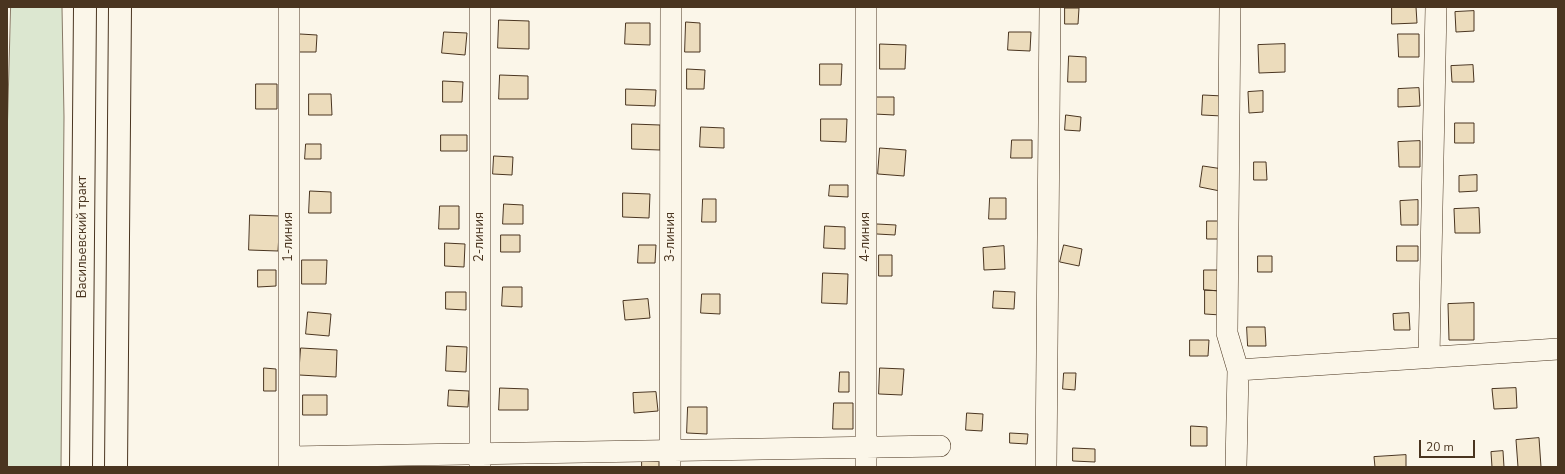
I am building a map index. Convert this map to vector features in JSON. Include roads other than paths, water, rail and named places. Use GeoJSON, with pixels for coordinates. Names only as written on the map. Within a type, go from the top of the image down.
{"type":"FeatureCollection","features":[{"type":"Feature","properties":{"kind":"main road","name":"Васильевский тракт"},"geometry":{"type":"LineString","coordinates":[[81,467],[85,7]]}},
{"type":"Feature","properties":{"kind":"main road"},"geometry":{"type":"LineString","coordinates":[[116,467],[120,7]]}},
{"type":"Feature","properties":{"kind":"street","name":"1-линия"},"geometry":{"type":"LineString","coordinates":[[289,7],[289,462]]}},
{"type":"Feature","properties":{"kind":"street","name":"2-линия"},"geometry":{"type":"LineString","coordinates":[[480,7],[480,460]]}},
{"type":"Feature","properties":{"kind":"street","name":"3-линия"},"geometry":{"type":"LineString","coordinates":[[670,459],[671,7]]}},
{"type":"Feature","properties":{"kind":"street","name":"4-линия"},"geometry":{"type":"LineString","coordinates":[[866,7],[866,457]]}},
{"type":"Feature","properties":{"kind":"street"},"geometry":{"type":"LineString","coordinates":[[1046,467],[1050,7]]}},
{"type":"Feature","properties":{"kind":"street"},"geometry":{"type":"LineString","coordinates":[[1230,7],[1227,333],[1238,370],[1236,467]]}},
{"type":"Feature","properties":{"kind":"street"},"geometry":{"type":"LineString","coordinates":[[1429,357],[1436,7]]}},
{"type":"Feature","properties":{"kind":"street"},"geometry":{"type":"LineString","coordinates":[[1238,370],[1558,349]]}},
{"type":"Feature","properties":{"kind":"street"},"geometry":{"type":"LineString","coordinates":[[289,462],[866,457],[940,446]]}}]}
